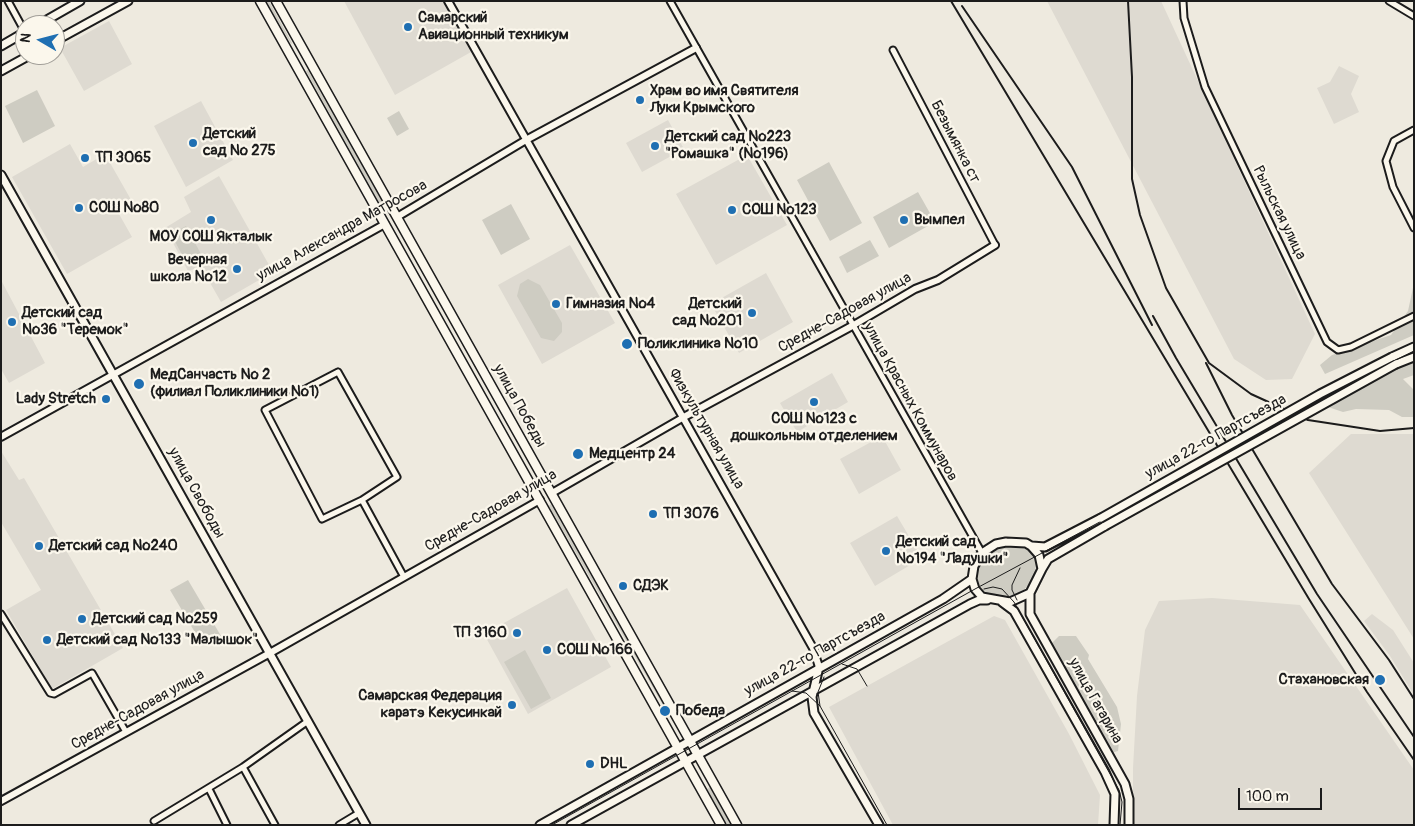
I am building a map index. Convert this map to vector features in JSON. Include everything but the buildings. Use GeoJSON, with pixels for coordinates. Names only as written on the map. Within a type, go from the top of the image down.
{"type":"FeatureCollection","features":[{"type":"Feature","properties":{"kind":"main road"},"geometry":{"type":"LineString","coordinates":[[56,15],[80,1]]}},
{"type":"Feature","properties":{"kind":"main road"},"geometry":{"type":"LineString","coordinates":[[65,36],[128,1]]}},
{"type":"Feature","properties":{"kind":"main road","name":"улица Победы"},"geometry":{"type":"LineString","coordinates":[[260,1],[722,825]]}},
{"type":"Feature","properties":{"kind":"main road","name":"улица Победы"},"geometry":{"type":"LineString","coordinates":[[276,1],[737,825]]}},
{"type":"Feature","properties":{"kind":"main road"},"geometry":{"type":"LineString","coordinates":[[1,46],[15,38]]}},
{"type":"Feature","properties":{"kind":"main road"},"geometry":{"type":"LineString","coordinates":[[288,51],[296,52],[300,44]]}},
{"type":"Feature","properties":{"kind":"main road"},"geometry":{"type":"LineString","coordinates":[[1,71],[15,63]]}},
{"type":"Feature","properties":{"kind":"main road"},"geometry":{"type":"LineString","coordinates":[[300,72],[302,63],[312,65]]}},
{"type":"Feature","properties":{"kind":"main road","name":"улица Свободы"},"geometry":{"type":"LineString","coordinates":[[1,175],[366,825]]}},
{"type":"Feature","properties":{"kind":"main road","name":"улица Александра Матросова"},"geometry":{"type":"LineString","coordinates":[[385,224],[398,218]]}},
{"type":"Feature","properties":{"kind":"main road","name":"улица 22-го Партсъезда"},"geometry":{"type":"LineString","coordinates":[[1031,546],[1045,547],[1101,518],[1320,394],[1414,347]]}},
{"type":"Feature","properties":{"kind":"main road","name":"улица 22-го Партсъезда"},"geometry":{"type":"LineString","coordinates":[[1042,569],[1048,559],[1105,526],[1396,364],[1414,357]]}},
{"type":"Feature","properties":{"kind":"main road","name":"Средне-Садовая улица"},"geometry":{"type":"LineString","coordinates":[[540,500],[552,493]]}},
{"type":"Feature","properties":{"kind":"main road"},"geometry":{"type":"LineString","coordinates":[[1006,542],[1031,546],[1039,555],[1042,569],[1030,592],[1014,602],[1002,602],[987,600],[977,592],[972,579],[974,566],[982,553],[996,544],[1006,542]]}},
{"type":"Feature","properties":{"kind":"main road","name":"улица 22-го Партсъезда"},"geometry":{"type":"LineString","coordinates":[[540,825],[689,739],[950,595],[972,579]]}},
{"type":"Feature","properties":{"kind":"main road","name":"улица Гагарина"},"geometry":{"type":"LineString","coordinates":[[1030,592],[1030,614],[1125,784],[1129,799],[1128,825]]}},
{"type":"Feature","properties":{"kind":"main road","name":"улица 22-го Партсъезда"},"geometry":{"type":"LineString","coordinates":[[571,825],[970,604],[979,600],[987,600]]}},
{"type":"Feature","properties":{"kind":"main road","name":"улица Гагарина"},"geometry":{"type":"LineString","coordinates":[[1002,602],[1014,611],[1105,772],[1115,794],[1114,825]]}},
{"type":"Feature","properties":{"kind":"main road"},"geometry":{"type":"LineString","coordinates":[[819,667],[814,689],[814,713],[879,825]]}},
{"type":"Feature","properties":{"kind":"main road"},"geometry":{"type":"LineString","coordinates":[[661,716],[670,720],[672,709]]}},
{"type":"Feature","properties":{"kind":"main road"},"geometry":{"type":"LineString","coordinates":[[704,794],[706,783],[709,782],[715,786]]}},
{"type":"Feature","properties":{"kind":"street"},"geometry":{"type":"LineString","coordinates":[[8,1],[16,15]]}},
{"type":"Feature","properties":{"kind":"street","name":"Физкультурная улица"},"geometry":{"type":"LineString","coordinates":[[448,1],[814,648],[819,667]]}},
{"type":"Feature","properties":{"kind":"street","name":"улица Красных Коммунаров"},"geometry":{"type":"LineString","coordinates":[[670,1],[982,553]]}},
{"type":"Feature","properties":{"kind":"street","name":"Рыльская улица"},"geometry":{"type":"LineString","coordinates":[[1183,1],[1184,18],[1205,87],[1328,342],[1338,350],[1351,347],[1414,316]]}},
{"type":"Feature","properties":{"kind":"street"},"geometry":{"type":"LineString","coordinates":[[1389,1],[1414,16]]}},
{"type":"Feature","properties":{"kind":"street","name":"улица Александра Матросова"},"geometry":{"type":"LineString","coordinates":[[398,218],[526,140],[696,48]]}},
{"type":"Feature","properties":{"kind":"street","name":"Безымянка ст"},"geometry":{"type":"LineString","coordinates":[[893,50],[995,246]]}},
{"type":"Feature","properties":{"kind":"street"},"geometry":{"type":"LineString","coordinates":[[1414,130],[1394,141],[1386,161],[1393,187],[1414,228]]}},
{"type":"Feature","properties":{"kind":"street","name":"улица Александра Матросова"},"geometry":{"type":"LineString","coordinates":[[1,437],[385,224]]}},
{"type":"Feature","properties":{"kind":"street","name":"Средне-Садовая улица"},"geometry":{"type":"LineString","coordinates":[[552,493],[684,417],[916,289],[938,280],[995,246]]}},
{"type":"Feature","properties":{"kind":"street"},"geometry":{"type":"LineString","coordinates":[[338,372],[397,477],[362,500],[322,519],[265,410],[338,372]]}},
{"type":"Feature","properties":{"kind":"street"},"geometry":{"type":"LineString","coordinates":[[362,500],[404,577]]}},
{"type":"Feature","properties":{"kind":"street","name":"Средне-Садовая улица"},"geometry":{"type":"LineString","coordinates":[[1,801],[270,653],[540,500]]}},
{"type":"Feature","properties":{"kind":"street"},"geometry":{"type":"LineString","coordinates":[[1,614],[50,693],[54,694],[92,673],[126,732]]}},
{"type":"Feature","properties":{"kind":"street"},"geometry":{"type":"LineString","coordinates":[[154,821],[244,767],[308,721]]}},
{"type":"Feature","properties":{"kind":"street"},"geometry":{"type":"LineString","coordinates":[[244,767],[275,825]]}},
{"type":"Feature","properties":{"kind":"street"},"geometry":{"type":"LineString","coordinates":[[209,789],[227,825]]}},
{"type":"Feature","properties":{"kind":"street"},"geometry":{"type":"LineString","coordinates":[[339,825],[359,813]]}},
{"type":"Feature","properties":{"kind":"shaded area"},"geometry":{"type":"Polygon","coordinates":[[[266,1],[269,1],[291,44],[266,1]]]}},
{"type":"Feature","properties":{"kind":"shaded area","name":"Самарский Авиационный техникум"},"geometry":{"type":"Polygon","coordinates":[[[344,1],[444,1],[471,52],[395,95],[344,1]]]}},
{"type":"Feature","properties":{"kind":"shaded area"},"geometry":{"type":"Polygon","coordinates":[[[1047,1],[1161,1],[1315,334],[1292,379],[1266,380],[1234,359],[1047,1]]]}},
{"type":"Feature","properties":{"kind":"shaded area"},"geometry":{"type":"Polygon","coordinates":[[[109,21],[132,64],[84,91],[65,57],[65,45],[109,21]]]}},
{"type":"Feature","properties":{"kind":"shaded area"},"geometry":{"type":"Polygon","coordinates":[[[1339,66],[1359,76],[1351,94],[1359,112],[1334,124],[1317,88],[1330,82],[1339,66]]]}},
{"type":"Feature","properties":{"kind":"shaded area"},"geometry":{"type":"Polygon","coordinates":[[[308,70],[385,206],[382,208],[306,71],[308,70]]]}},
{"type":"Feature","properties":{"kind":"shaded area"},"geometry":{"type":"Polygon","coordinates":[[[37,90],[55,126],[23,143],[5,106],[37,90]]]}},
{"type":"Feature","properties":{"kind":"shaded area","name":"Детский сад № 275"},"geometry":{"type":"Polygon","coordinates":[[[201,101],[233,160],[186,187],[154,126],[201,101]]]}},
{"type":"Feature","properties":{"kind":"shaded area"},"geometry":{"type":"Polygon","coordinates":[[[399,111],[409,129],[397,136],[387,118],[399,111]]]}},
{"type":"Feature","properties":{"kind":"shaded area","name":"Детский сад №223 \"Ромашка\" (№196)"},"geometry":{"type":"Polygon","coordinates":[[[668,120],[684,149],[642,172],[626,143],[668,120]]]}},
{"type":"Feature","properties":{"kind":"shaded area","name":"СОШ №80"},"geometry":{"type":"Polygon","coordinates":[[[70,144],[83,167],[105,154],[134,205],[119,214],[132,237],[67,274],[12,177],[70,144]]]}},
{"type":"Feature","properties":{"kind":"shaded area","name":"СОШ №123"},"geometry":{"type":"Polygon","coordinates":[[[747,155],[787,225],[716,265],[676,194],[747,155]]]}},
{"type":"Feature","properties":{"kind":"shaded area"},"geometry":{"type":"Polygon","coordinates":[[[829,162],[862,223],[830,241],[797,180],[829,162]]]}},
{"type":"Feature","properties":{"kind":"shaded area","name":"МОУ СОШ Якталык"},"geometry":{"type":"Polygon","coordinates":[[[219,176],[273,272],[221,302],[201,267],[188,271],[165,228],[191,212],[184,197],[219,176]]]}},
{"type":"Feature","properties":{"kind":"shaded area","name":"Вымпел"},"geometry":{"type":"Polygon","coordinates":[[[918,192],[935,222],[889,248],[873,217],[918,192]]]}},
{"type":"Feature","properties":{"kind":"shaded area"},"geometry":{"type":"Polygon","coordinates":[[[511,204],[530,239],[501,255],[482,220],[511,204]]]}},
{"type":"Feature","properties":{"kind":"shaded area"},"geometry":{"type":"Polygon","coordinates":[[[186,226],[202,256],[187,264],[171,234],[186,226]]]}},
{"type":"Feature","properties":{"kind":"shaded area"},"geometry":{"type":"Polygon","coordinates":[[[870,240],[879,256],[847,273],[839,257],[870,240]]]}},
{"type":"Feature","properties":{"kind":"shaded area","name":"Гимназия №4"},"geometry":{"type":"Polygon","coordinates":[[[570,245],[615,323],[542,364],[498,285],[570,245]]]}},
{"type":"Feature","properties":{"kind":"shaded area","name":"Детский сад №201"},"geometry":{"type":"Polygon","coordinates":[[[766,273],[793,322],[739,353],[711,304],[766,273]]]}},
{"type":"Feature","properties":{"kind":"shaded area"},"geometry":{"type":"Polygon","coordinates":[[[528,279],[540,285],[562,323],[562,332],[554,341],[541,338],[517,296],[520,284],[528,279]]]}},
{"type":"Feature","properties":{"kind":"shaded area","name":"Детский сад №36 \"Теремок\""},"geometry":{"type":"Polygon","coordinates":[[[1,280],[45,363],[9,383],[1,369],[1,280]]]}},
{"type":"Feature","properties":{"kind":"shaded area"},"geometry":{"type":"Polygon","coordinates":[[[1414,283],[1414,335],[1325,374],[1320,365],[1332,355],[1391,335],[1408,311],[1414,283]]]}},
{"type":"Feature","properties":{"kind":"shaded area"},"geometry":{"type":"Polygon","coordinates":[[[1414,360],[1414,375],[1403,379],[1414,390],[1414,417],[1402,417],[1389,410],[1356,409],[1343,412],[1328,407],[1391,369],[1414,360]]]}},
{"type":"Feature","properties":{"kind":"shaded area","name":"СОШ №123 с дошкольным отделением"},"geometry":{"type":"Polygon","coordinates":[[[832,373],[848,402],[797,432],[780,403],[832,373]]]}},
{"type":"Feature","properties":{"kind":"shaded area"},"geometry":{"type":"Polygon","coordinates":[[[1351,434],[1414,434],[1414,639],[1309,473],[1351,434]]]}},
{"type":"Feature","properties":{"kind":"shaded area"},"geometry":{"type":"Polygon","coordinates":[[[882,436],[901,470],[859,494],[840,459],[882,436]]]}},
{"type":"Feature","properties":{"kind":"shaded area"},"geometry":{"type":"Polygon","coordinates":[[[1,451],[19,480],[24,478],[123,648],[52,689],[6,610],[41,590],[1,522],[1,451]]]}},
{"type":"Feature","properties":{"kind":"shaded area"},"geometry":{"type":"Polygon","coordinates":[[[551,504],[668,712],[668,714],[549,506],[551,504]]]}},
{"type":"Feature","properties":{"kind":"shaded area","name":"Детский сад №194 \"Ладушки\""},"geometry":{"type":"Polygon","coordinates":[[[897,516],[922,558],[875,586],[850,543],[897,516]]]}},
{"type":"Feature","properties":{"kind":"shaded area"},"geometry":{"type":"Polygon","coordinates":[[[1009,545],[1021,546],[1033,552],[1037,562],[1033,580],[1024,590],[1013,596],[1001,598],[986,594],[978,583],[976,572],[978,566],[991,551],[1009,545]]]}},
{"type":"Feature","properties":{"kind":"shaded area"},"geometry":{"type":"Polygon","coordinates":[[[188,580],[221,636],[203,646],[170,590],[188,580]]]}},
{"type":"Feature","properties":{"kind":"shaded area","name":"СОШ №166"},"geometry":{"type":"Polygon","coordinates":[[[567,588],[611,667],[528,714],[484,634],[567,588]]]}},
{"type":"Feature","properties":{"kind":"shaded area"},"geometry":{"type":"Polygon","coordinates":[[[1212,598],[1300,605],[1414,770],[1414,825],[1133,825],[1133,768],[1137,696],[1145,630],[1159,601],[1212,598]]]}},
{"type":"Feature","properties":{"kind":"shaded area"},"geometry":{"type":"Polygon","coordinates":[[[1372,614],[1393,630],[1414,663],[1414,695],[1390,656],[1364,621],[1372,614]]]}},
{"type":"Feature","properties":{"kind":"shaded area"},"geometry":{"type":"Polygon","coordinates":[[[994,616],[1005,620],[1069,734],[1100,795],[1098,825],[893,825],[829,707],[994,616]]]}},
{"type":"Feature","properties":{"kind":"shaded area"},"geometry":{"type":"Polygon","coordinates":[[[1059,636],[1076,636],[1089,655],[1088,659],[1117,707],[1121,724],[1118,751],[1111,753],[1084,701],[1065,672],[1051,644],[1059,636]]]}},
{"type":"Feature","properties":{"kind":"shaded area"},"geometry":{"type":"Polygon","coordinates":[[[525,650],[551,698],[531,709],[504,662],[525,650]]]}},
{"type":"Feature","properties":{"kind":"shaded area"},"geometry":{"type":"Polygon","coordinates":[[[710,787],[731,825],[727,825],[707,789],[710,787]]]}},
{"type":"Feature","properties":{"kind":"tram line"},"geometry":{"type":"LineString","coordinates":[[552,825],[975,589],[1217,459],[1330,393],[1414,351]]}},
{"type":"Feature","properties":{"kind":"tram line"},"geometry":{"type":"LineString","coordinates":[[1017,600],[1012,590],[1012,585],[1020,568]]}},
{"type":"Feature","properties":{"kind":"tram line"},"geometry":{"type":"LineString","coordinates":[[984,589],[993,587],[1002,589],[1014,602],[1119,790],[1122,802],[1120,825]]}},
{"type":"Feature","properties":{"kind":"tram line"},"geometry":{"type":"LineString","coordinates":[[842,664],[857,669],[867,686]]}},
{"type":"Feature","properties":{"kind":"tram line"},"geometry":{"type":"LineString","coordinates":[[820,706],[818,692],[824,677]]}},
{"type":"Feature","properties":{"kind":"tram line"},"geometry":{"type":"LineString","coordinates":[[792,691],[806,693],[820,706],[887,825]]}},
{"type":"Feature","properties":{"kind":"railway"},"geometry":{"type":"LineString","coordinates":[[951,1],[1309,599],[1367,692],[1414,760]]}},
{"type":"Feature","properties":{"kind":"railway"},"geometry":{"type":"LineString","coordinates":[[1128,1],[1132,77],[1132,179],[1140,215],[1166,288],[1209,363],[1251,394],[1308,420],[1380,431],[1414,428]]}},
{"type":"Feature","properties":{"kind":"railway"},"geometry":{"type":"LineString","coordinates":[[962,6],[1072,167],[1152,325]]}},
{"type":"Feature","properties":{"kind":"railway"},"geometry":{"type":"LineString","coordinates":[[1153,316],[1176,358],[1317,594],[1414,737]]}},
{"type":"Feature","properties":{"kind":"railway"},"geometry":{"type":"LineString","coordinates":[[1206,363],[1232,415],[1332,584],[1389,660],[1414,699]]}},
{"type":"Feature","properties":{"kind":"place","name":"Самарский Авиационный техникум"},"geometry":{"type":"Point","coordinates":[408,27]}},
{"type":"Feature","properties":{"kind":"place","name":"Храм во имя Святителя Луки Крымского"},"geometry":{"type":"Point","coordinates":[640,100]}},
{"type":"Feature","properties":{"kind":"place","name":"Детский сад № 275"},"geometry":{"type":"Point","coordinates":[193,143]}},
{"type":"Feature","properties":{"kind":"place","name":"Детский сад №223 \"Ромашка\" (№196)"},"geometry":{"type":"Point","coordinates":[655,146]}},
{"type":"Feature","properties":{"kind":"place","name":"ТП 3065"},"geometry":{"type":"Point","coordinates":[85,158]}},
{"type":"Feature","properties":{"kind":"place","name":"СОШ №80"},"geometry":{"type":"Point","coordinates":[79,208]}},
{"type":"Feature","properties":{"kind":"place","name":"СОШ №123"},"geometry":{"type":"Point","coordinates":[732,210]}},
{"type":"Feature","properties":{"kind":"place","name":"МОУ СОШ Якталык"},"geometry":{"type":"Point","coordinates":[211,220]}},
{"type":"Feature","properties":{"kind":"place","name":"Вымпел"},"geometry":{"type":"Point","coordinates":[904,220]}},
{"type":"Feature","properties":{"kind":"place","name":"Вечерная школа №12"},"geometry":{"type":"Point","coordinates":[237,269]}},
{"type":"Feature","properties":{"kind":"place","name":"Гимназия №4"},"geometry":{"type":"Point","coordinates":[556,304]}},
{"type":"Feature","properties":{"kind":"place","name":"Детский сад №201"},"geometry":{"type":"Point","coordinates":[752,313]}},
{"type":"Feature","properties":{"kind":"place","name":"Детский сад №36 \"Теремок\""},"geometry":{"type":"Point","coordinates":[12,322]}},
{"type":"Feature","properties":{"kind":"place","name":"Поликлиника №10"},"geometry":{"type":"Point","coordinates":[627,344]}},
{"type":"Feature","properties":{"kind":"place","name":"МедСанчасть № 2 (филиал Поликлиники №1)"},"geometry":{"type":"Point","coordinates":[139,384]}},
{"type":"Feature","properties":{"kind":"place","name":"Lady Stretch"},"geometry":{"type":"Point","coordinates":[106,399]}},
{"type":"Feature","properties":{"kind":"place","name":"СОШ №123 с дошкольным отделением"},"geometry":{"type":"Point","coordinates":[814,402]}},
{"type":"Feature","properties":{"kind":"place","name":"Медцентр 24"},"geometry":{"type":"Point","coordinates":[578,454]}},
{"type":"Feature","properties":{"kind":"place","name":"ТП 3076"},"geometry":{"type":"Point","coordinates":[653,514]}},
{"type":"Feature","properties":{"kind":"place","name":"Детский сад №240"},"geometry":{"type":"Point","coordinates":[39,546]}},
{"type":"Feature","properties":{"kind":"place","name":"Детский сад №194 \"Ладушки\""},"geometry":{"type":"Point","coordinates":[886,551]}},
{"type":"Feature","properties":{"kind":"place","name":"СДЭК"},"geometry":{"type":"Point","coordinates":[623,586]}},
{"type":"Feature","properties":{"kind":"place","name":"Детский сад №259"},"geometry":{"type":"Point","coordinates":[82,619]}},
{"type":"Feature","properties":{"kind":"place","name":"ТП 3160"},"geometry":{"type":"Point","coordinates":[517,633]}},
{"type":"Feature","properties":{"kind":"place","name":"Детский сад №133 \"Малышок\""},"geometry":{"type":"Point","coordinates":[47,640]}},
{"type":"Feature","properties":{"kind":"place","name":"СОШ №166"},"geometry":{"type":"Point","coordinates":[547,650]}},
{"type":"Feature","properties":{"kind":"place","name":"Стахановская"},"geometry":{"type":"Point","coordinates":[1380,680]}},
{"type":"Feature","properties":{"kind":"place","name":"Самарская Федерация каратэ Кекусинкай"},"geometry":{"type":"Point","coordinates":[512,705]}},
{"type":"Feature","properties":{"kind":"place","name":"Победа"},"geometry":{"type":"Point","coordinates":[665,711]}},
{"type":"Feature","properties":{"kind":"place","name":"DHL"},"geometry":{"type":"Point","coordinates":[590,764]}}]}
